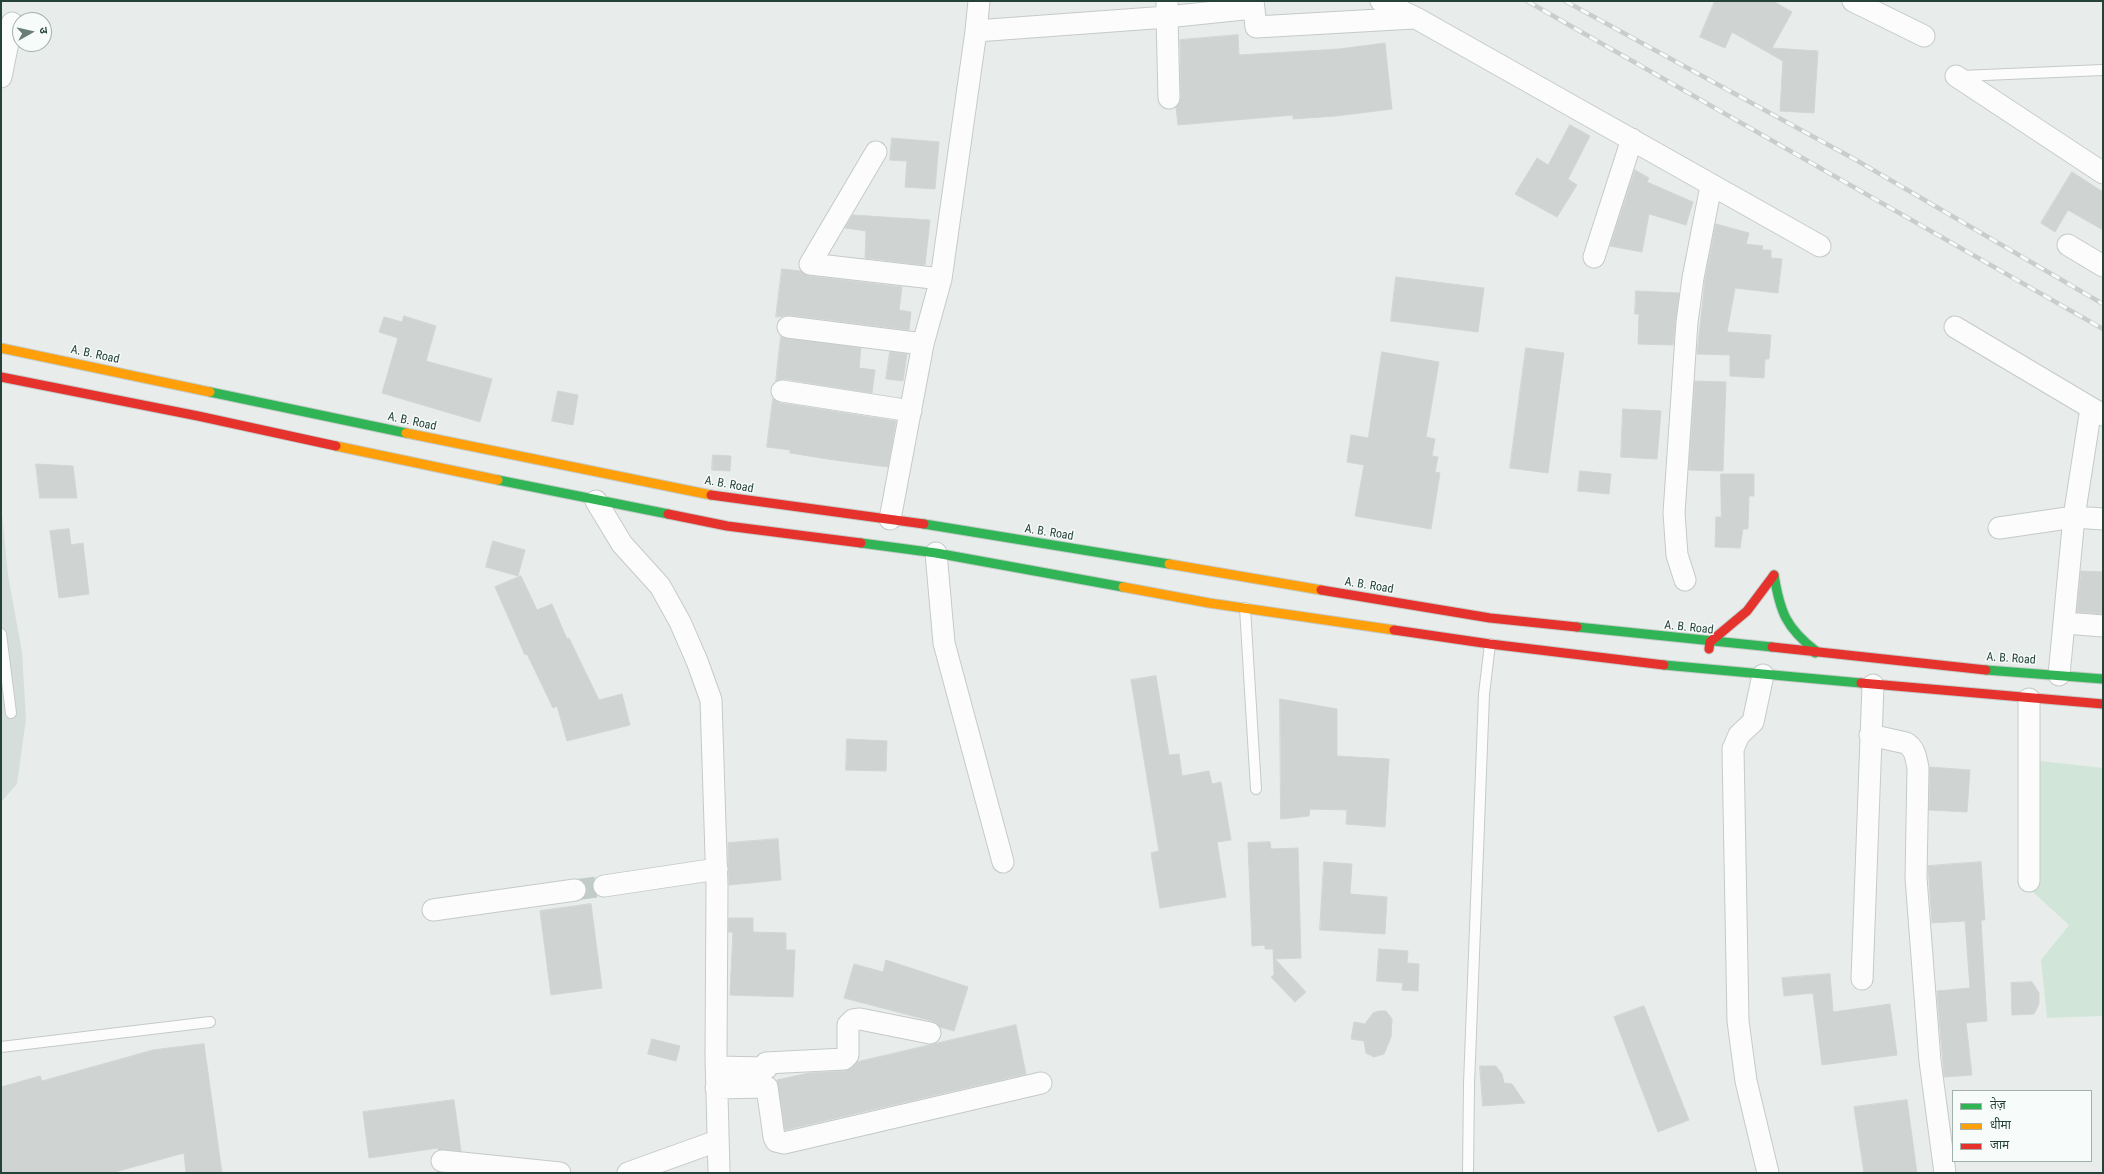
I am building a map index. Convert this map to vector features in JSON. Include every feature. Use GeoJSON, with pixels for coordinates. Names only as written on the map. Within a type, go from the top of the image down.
{"type":"FeatureCollection","features":[{"type":"Feature","properties":{"kind":"main road","name":"A. B. Road"},"geometry":{"type":"LineString","coordinates":[[1,348],[632,486],[655,483],[734,499],[890,519],[1490,618],[1710,642],[1765,650],[1816,650],[1956,668],[2059,674],[2103,679]]}},
{"type":"Feature","properties":{"kind":"main road"},"geometry":{"type":"LineString","coordinates":[[1,377],[198,416],[649,512],[727,526],[936,553],[1246,608],[1490,644],[1707,670],[1814,672],[1873,685],[2103,704]]}},
{"type":"Feature","properties":{"kind":"main road"},"geometry":{"type":"LineString","coordinates":[[628,508],[632,486]]}},
{"type":"Feature","properties":{"kind":"main road"},"geometry":{"type":"LineString","coordinates":[[1707,670],[1710,642],[1747,611],[1774,575],[1779,604],[1785,621],[1792,632],[1816,650],[1814,672]]}},
{"type":"Feature","properties":{"kind":"street"},"geometry":{"type":"LineString","coordinates":[[890,519],[923,344],[941,278],[979,1]]}},
{"type":"Feature","properties":{"kind":"street"},"geometry":{"type":"LineString","coordinates":[[1381,1],[1416,18],[1632,139],[1711,186],[1820,246]]}},
{"type":"Feature","properties":{"kind":"street"},"geometry":{"type":"LineString","coordinates":[[1853,1],[1924,36]]}},
{"type":"Feature","properties":{"kind":"street"},"geometry":{"type":"LineString","coordinates":[[976,31],[1167,9],[1253,5],[1256,27],[1416,18]]}},
{"type":"Feature","properties":{"kind":"street"},"geometry":{"type":"LineString","coordinates":[[1167,9],[1169,98]]}},
{"type":"Feature","properties":{"kind":"street"},"geometry":{"type":"LineString","coordinates":[[1,77],[12,23]]}},
{"type":"Feature","properties":{"kind":"street"},"geometry":{"type":"LineString","coordinates":[[1956,76],[2103,173]]}},
{"type":"Feature","properties":{"kind":"street"},"geometry":{"type":"LineString","coordinates":[[1594,257],[1632,139]]}},
{"type":"Feature","properties":{"kind":"street"},"geometry":{"type":"LineString","coordinates":[[876,152],[810,264],[941,278]]}},
{"type":"Feature","properties":{"kind":"street"},"geometry":{"type":"LineString","coordinates":[[1684,580],[1677,555],[1674,513],[1687,322],[1693,278],[1711,186]]}},
{"type":"Feature","properties":{"kind":"street"},"geometry":{"type":"LineString","coordinates":[[2068,246],[2103,266]]}},
{"type":"Feature","properties":{"kind":"street"},"geometry":{"type":"LineString","coordinates":[[788,327],[923,344]]}},
{"type":"Feature","properties":{"kind":"street"},"geometry":{"type":"LineString","coordinates":[[1955,327],[2097,412],[2074,517],[2059,674]]}},
{"type":"Feature","properties":{"kind":"street"},"geometry":{"type":"LineString","coordinates":[[782,391],[910,411]]}},
{"type":"Feature","properties":{"kind":"street"},"geometry":{"type":"LineString","coordinates":[[596,501],[622,544],[660,586],[680,622],[697,660],[711,700],[717,869],[716,1088],[719,1173]]}},
{"type":"Feature","properties":{"kind":"street"},"geometry":{"type":"LineString","coordinates":[[1999,528],[2074,517],[2103,519]]}},
{"type":"Feature","properties":{"kind":"street"},"geometry":{"type":"LineString","coordinates":[[936,553],[944,643],[1003,862]]}},
{"type":"Feature","properties":{"kind":"street"},"geometry":{"type":"LineString","coordinates":[[2065,623],[2103,626]]}},
{"type":"Feature","properties":{"kind":"street"},"geometry":{"type":"LineString","coordinates":[[1763,671],[1753,722],[1739,735],[1733,749],[1738,1021],[1746,1081],[1768,1173]]}},
{"type":"Feature","properties":{"kind":"street"},"geometry":{"type":"LineString","coordinates":[[1862,980],[1873,685]]}},
{"type":"Feature","properties":{"kind":"street"},"geometry":{"type":"LineString","coordinates":[[2029,699],[2029,881]]}},
{"type":"Feature","properties":{"kind":"street"},"geometry":{"type":"LineString","coordinates":[[1870,735],[1910,745],[1915,753],[1918,768],[1916,878],[1930,1061],[1945,1173]]}},
{"type":"Feature","properties":{"kind":"street"},"geometry":{"type":"LineString","coordinates":[[604,886],[717,869]]}},
{"type":"Feature","properties":{"kind":"street"},"geometry":{"type":"LineString","coordinates":[[433,910],[575,890]]}},
{"type":"Feature","properties":{"kind":"street"},"geometry":{"type":"LineString","coordinates":[[930,1033],[860,1020],[852,1020],[848,1025],[848,1055],[844,1059],[766,1063],[774,1136],[776,1141],[784,1143],[1041,1083]]}},
{"type":"Feature","properties":{"kind":"street"},"geometry":{"type":"LineString","coordinates":[[716,1067],[767,1078]]}},
{"type":"Feature","properties":{"kind":"street"},"geometry":{"type":"LineString","coordinates":[[716,1088],[767,1078]]}},
{"type":"Feature","properties":{"kind":"street"},"geometry":{"type":"LineString","coordinates":[[628,1173],[717,1141]]}},
{"type":"Feature","properties":{"kind":"street"},"geometry":{"type":"LineString","coordinates":[[442,1161],[560,1173]]}},
{"type":"Feature","properties":{"kind":"lane"},"geometry":{"type":"LineString","coordinates":[[1956,76],[2103,70]]}},
{"type":"Feature","properties":{"kind":"lane"},"geometry":{"type":"LineString","coordinates":[[1246,608],[1256,789]]}},
{"type":"Feature","properties":{"kind":"lane"},"geometry":{"type":"LineString","coordinates":[[1,634],[11,713]]}},
{"type":"Feature","properties":{"kind":"lane"},"geometry":{"type":"LineString","coordinates":[[1468,1173],[1469,1084],[1484,694],[1490,644]]}},
{"type":"Feature","properties":{"kind":"lane"},"geometry":{"type":"LineString","coordinates":[[1,1047],[210,1022]]}},
{"type":"Feature","properties":{"kind":"shaded area"},"geometry":{"type":"Polygon","coordinates":[[[1,503],[8,575],[22,652],[26,719],[17,784],[1,802],[1,503]]]}},
{"type":"Feature","properties":{"kind":"green space"},"geometry":{"type":"Polygon","coordinates":[[[2031,760],[2103,768],[2103,1016],[2047,1018],[2041,960],[2069,925],[2034,893],[2031,760]]]}},
{"type":"Feature","properties":{"kind":"building"},"geometry":{"type":"Polygon","coordinates":[[[1715,1],[1773,1],[1792,12],[1772,48],[1818,51],[1814,113],[1780,111],[1783,61],[1732,32],[1725,48],[1700,37],[1715,1]]]}},
{"type":"Feature","properties":{"kind":"building"},"geometry":{"type":"Polygon","coordinates":[[[1238,35],[1239,55],[1339,49],[1385,43],[1392,109],[1336,116],[1293,119],[1293,115],[1178,125],[1176,107],[1181,98],[1180,40],[1238,35]]]}},
{"type":"Feature","properties":{"kind":"building"},"geometry":{"type":"Polygon","coordinates":[[[1570,125],[1590,136],[1568,179],[1577,185],[1557,217],[1515,194],[1537,158],[1548,165],[1570,125]]]}},
{"type":"Feature","properties":{"kind":"building"},"geometry":{"type":"Polygon","coordinates":[[[892,138],[939,142],[935,189],[905,187],[907,161],[890,160],[892,138]]]}},
{"type":"Feature","properties":{"kind":"building"},"geometry":{"type":"Polygon","coordinates":[[[1635,170],[1649,178],[1647,182],[1693,202],[1686,225],[1649,214],[1642,252],[1610,246],[1635,170]]]}},
{"type":"Feature","properties":{"kind":"building"},"geometry":{"type":"Polygon","coordinates":[[[2072,172],[2103,192],[2103,230],[2068,210],[2055,232],[2041,223],[2072,172]]]}},
{"type":"Feature","properties":{"kind":"building"},"geometry":{"type":"Polygon","coordinates":[[[853,215],[930,220],[925,265],[865,258],[866,231],[845,228],[853,215]]]}},
{"type":"Feature","properties":{"kind":"building"},"geometry":{"type":"Polygon","coordinates":[[[1716,224],[1749,233],[1746,244],[1763,246],[1762,250],[1771,250],[1771,258],[1782,259],[1778,293],[1735,288],[1727,332],[1771,335],[1769,359],[1765,359],[1764,378],[1730,376],[1730,355],[1697,354],[1705,280],[1716,224]]]}},
{"type":"Feature","properties":{"kind":"building"},"geometry":{"type":"Polygon","coordinates":[[[782,269],[800,271],[809,276],[902,287],[899,310],[911,312],[909,330],[790,315],[776,317],[782,269]]]}},
{"type":"Feature","properties":{"kind":"building"},"geometry":{"type":"Polygon","coordinates":[[[1396,277],[1484,288],[1478,332],[1391,321],[1396,277]]]}},
{"type":"Feature","properties":{"kind":"building"},"geometry":{"type":"Polygon","coordinates":[[[1636,291],[1679,293],[1673,345],[1638,344],[1639,314],[1635,314],[1636,291]]]}},
{"type":"Feature","properties":{"kind":"building"},"geometry":{"type":"Polygon","coordinates":[[[404,316],[436,326],[426,361],[492,379],[480,422],[382,393],[398,338],[379,332],[384,317],[402,322],[404,316]]]}},
{"type":"Feature","properties":{"kind":"building"},"geometry":{"type":"Polygon","coordinates":[[[781,337],[861,348],[859,368],[875,370],[872,393],[784,379],[776,381],[781,337]]]}},
{"type":"Feature","properties":{"kind":"building"},"geometry":{"type":"Polygon","coordinates":[[[1526,348],[1564,353],[1548,473],[1510,468],[1526,348]]]}},
{"type":"Feature","properties":{"kind":"building"},"geometry":{"type":"Polygon","coordinates":[[[890,352],[907,354],[903,381],[886,379],[890,352]]]}},
{"type":"Feature","properties":{"kind":"building"},"geometry":{"type":"Polygon","coordinates":[[[1382,352],[1439,362],[1426,437],[1435,439],[1432,456],[1438,457],[1435,472],[1440,473],[1431,529],[1355,516],[1364,465],[1347,462],[1351,435],[1368,438],[1382,352]]]}},
{"type":"Feature","properties":{"kind":"building"},"geometry":{"type":"Polygon","coordinates":[[[1695,381],[1726,382],[1723,471],[1689,470],[1695,381]]]}},
{"type":"Feature","properties":{"kind":"building"},"geometry":{"type":"Polygon","coordinates":[[[558,391],[578,395],[573,425],[552,421],[558,391]]]}},
{"type":"Feature","properties":{"kind":"building"},"geometry":{"type":"Polygon","coordinates":[[[773,399],[780,403],[896,421],[888,467],[790,453],[790,450],[767,447],[773,399]]]}},
{"type":"Feature","properties":{"kind":"building"},"geometry":{"type":"Polygon","coordinates":[[[1623,409],[1661,411],[1657,459],[1621,457],[1623,409]]]}},
{"type":"Feature","properties":{"kind":"building"},"geometry":{"type":"Polygon","coordinates":[[[713,455],[731,456],[730,471],[712,470],[713,455]]]}},
{"type":"Feature","properties":{"kind":"building"},"geometry":{"type":"Polygon","coordinates":[[[36,464],[73,466],[77,498],[40,498],[36,464]]]}},
{"type":"Feature","properties":{"kind":"building"},"geometry":{"type":"Polygon","coordinates":[[[1580,471],[1611,474],[1609,494],[1578,491],[1580,471]]]}},
{"type":"Feature","properties":{"kind":"building"},"geometry":{"type":"Polygon","coordinates":[[[1721,474],[1754,474],[1754,496],[1749,496],[1748,529],[1743,529],[1740,548],[1715,547],[1716,517],[1721,517],[1721,474]]]}},
{"type":"Feature","properties":{"kind":"building"},"geometry":{"type":"Polygon","coordinates":[[[69,529],[71,545],[83,543],[89,594],[59,598],[50,531],[69,529]]]}},
{"type":"Feature","properties":{"kind":"building"},"geometry":{"type":"Polygon","coordinates":[[[493,541],[525,550],[518,576],[486,567],[493,541]]]}},
{"type":"Feature","properties":{"kind":"building"},"geometry":{"type":"Polygon","coordinates":[[[2081,571],[2103,572],[2103,614],[2077,612],[2081,571]]]}},
{"type":"Feature","properties":{"kind":"building"},"geometry":{"type":"Polygon","coordinates":[[[521,576],[537,610],[552,604],[567,639],[569,638],[599,700],[622,694],[630,725],[567,741],[557,706],[553,708],[527,654],[525,655],[495,587],[521,576]]]}},
{"type":"Feature","properties":{"kind":"building"},"geometry":{"type":"Polygon","coordinates":[[[1156,676],[1169,755],[1179,754],[1182,776],[1209,771],[1212,784],[1221,782],[1231,840],[1217,842],[1226,897],[1160,908],[1151,853],[1159,851],[1131,680],[1156,676]]]}},
{"type":"Feature","properties":{"kind":"building"},"geometry":{"type":"Polygon","coordinates":[[[1280,699],[1337,709],[1337,756],[1389,759],[1385,827],[1346,824],[1347,810],[1310,809],[1309,816],[1281,819],[1280,699]]]}},
{"type":"Feature","properties":{"kind":"building"},"geometry":{"type":"Polygon","coordinates":[[[847,739],[887,741],[886,771],[846,770],[847,739]]]}},
{"type":"Feature","properties":{"kind":"building"},"geometry":{"type":"Polygon","coordinates":[[[1930,767],[1970,770],[1967,812],[1929,810],[1930,767]]]}},
{"type":"Feature","properties":{"kind":"building"},"geometry":{"type":"Polygon","coordinates":[[[778,839],[781,880],[729,885],[728,843],[778,839]]]}},
{"type":"Feature","properties":{"kind":"building"},"geometry":{"type":"Polygon","coordinates":[[[1270,842],[1271,849],[1298,848],[1301,958],[1275,959],[1306,992],[1295,1002],[1271,977],[1274,975],[1273,949],[1265,949],[1265,945],[1252,946],[1248,843],[1270,842]]]}},
{"type":"Feature","properties":{"kind":"building"},"geometry":{"type":"Polygon","coordinates":[[[1324,862],[1352,864],[1350,894],[1387,897],[1385,934],[1320,930],[1324,862]]]}},
{"type":"Feature","properties":{"kind":"building"},"geometry":{"type":"Polygon","coordinates":[[[1981,862],[1985,920],[1981,920],[1987,1021],[1966,1023],[1972,1075],[1944,1077],[1937,991],[1970,988],[1965,921],[1932,923],[1928,866],[1981,862]]]}},
{"type":"Feature","properties":{"kind":"building"},"geometry":{"type":"Polygon","coordinates":[[[591,904],[602,988],[551,995],[540,911],[591,904]]]}},
{"type":"Feature","properties":{"kind":"building"},"geometry":{"type":"Polygon","coordinates":[[[729,918],[753,918],[753,932],[786,933],[786,950],[795,950],[793,997],[730,995],[733,932],[729,932],[729,918]]]}},
{"type":"Feature","properties":{"kind":"building"},"geometry":{"type":"Polygon","coordinates":[[[1379,949],[1408,951],[1407,963],[1419,964],[1418,991],[1402,990],[1403,983],[1377,981],[1379,949]]]}},
{"type":"Feature","properties":{"kind":"building"},"geometry":{"type":"Polygon","coordinates":[[[886,960],[968,987],[954,1031],[940,1027],[932,1021],[844,998],[854,964],[883,972],[886,960]]]}},
{"type":"Feature","properties":{"kind":"building"},"geometry":{"type":"Polygon","coordinates":[[[1830,974],[1833,1012],[1890,1004],[1897,1055],[1822,1065],[1813,993],[1784,996],[1782,978],[1830,974]]]}},
{"type":"Feature","properties":{"kind":"building"},"geometry":{"type":"Polygon","coordinates":[[[2032,982],[2039,993],[2039,1004],[2034,1014],[2012,1015],[2011,983],[2032,982]]]}},
{"type":"Feature","properties":{"kind":"building"},"geometry":{"type":"Polygon","coordinates":[[[1644,1006],[1689,1120],[1658,1132],[1614,1017],[1644,1006]]]}},
{"type":"Feature","properties":{"kind":"building"},"geometry":{"type":"Polygon","coordinates":[[[1386,1011],[1392,1019],[1391,1037],[1384,1054],[1374,1057],[1366,1053],[1364,1041],[1351,1039],[1354,1022],[1365,1024],[1373,1013],[1386,1011]]]}},
{"type":"Feature","properties":{"kind":"building"},"geometry":{"type":"Polygon","coordinates":[[[1016,1025],[1026,1074],[785,1130],[777,1080],[809,1073],[845,1071],[857,1062],[1016,1025]]]}},
{"type":"Feature","properties":{"kind":"building"},"geometry":{"type":"Polygon","coordinates":[[[652,1039],[680,1046],[676,1061],[648,1054],[652,1039]]]}},
{"type":"Feature","properties":{"kind":"building"},"geometry":{"type":"Polygon","coordinates":[[[204,1044],[222,1173],[186,1173],[184,1153],[111,1173],[1,1173],[1,1087],[40,1076],[42,1081],[153,1050],[204,1044]]]}},
{"type":"Feature","properties":{"kind":"building"},"geometry":{"type":"Polygon","coordinates":[[[1480,1066],[1496,1066],[1502,1074],[1504,1083],[1512,1084],[1525,1103],[1483,1106],[1480,1066]]]}},
{"type":"Feature","properties":{"kind":"building"},"geometry":{"type":"Polygon","coordinates":[[[454,1100],[461,1151],[438,1150],[438,1148],[369,1158],[363,1112],[454,1100]]]}},
{"type":"Feature","properties":{"kind":"building"},"geometry":{"type":"Polygon","coordinates":[[[1907,1100],[1917,1173],[1864,1173],[1854,1107],[1907,1100]]]}},
{"type":"Feature","properties":{"kind":"tunnel"},"geometry":{"type":"LineString","coordinates":[[575,890],[604,886]]}},
{"type":"Feature","properties":{"kind":"railway"},"geometry":{"type":"LineString","coordinates":[[1527,1],[2103,329]]}},
{"type":"Feature","properties":{"kind":"railway"},"geometry":{"type":"LineString","coordinates":[[1565,1],[1856,160],[2103,304]]}},
{"type":"Feature","properties":{"kind":"traffic: fast"},"geometry":{"type":"LineString","coordinates":[[210,392],[406,433]]}},
{"type":"Feature","properties":{"kind":"traffic: fast"},"geometry":{"type":"LineString","coordinates":[[498,480],[668,514]]}},
{"type":"Feature","properties":{"kind":"traffic: fast"},"geometry":{"type":"LineString","coordinates":[[924,524],[1169,564]]}},
{"type":"Feature","properties":{"kind":"traffic: fast"},"geometry":{"type":"LineString","coordinates":[[861,543],[936,553],[1123,587]]}},
{"type":"Feature","properties":{"kind":"traffic: fast"},"geometry":{"type":"LineString","coordinates":[[1774,575],[1779,599],[1786,618],[1798,635],[1816,651],[1815,653]]}},
{"type":"Feature","properties":{"kind":"traffic: fast"},"geometry":{"type":"LineString","coordinates":[[1577,627],[1772,647]]}},
{"type":"Feature","properties":{"kind":"traffic: fast"},"geometry":{"type":"LineString","coordinates":[[1664,665],[1861,683]]}},
{"type":"Feature","properties":{"kind":"traffic: fast"},"geometry":{"type":"LineString","coordinates":[[1986,670],[2103,679]]}},
{"type":"Feature","properties":{"kind":"traffic: slow"},"geometry":{"type":"LineString","coordinates":[[1,348],[210,392]]}},
{"type":"Feature","properties":{"kind":"traffic: slow"},"geometry":{"type":"LineString","coordinates":[[406,433],[711,495]]}},
{"type":"Feature","properties":{"kind":"traffic: slow"},"geometry":{"type":"LineString","coordinates":[[336,446],[498,480]]}},
{"type":"Feature","properties":{"kind":"traffic: slow"},"geometry":{"type":"LineString","coordinates":[[1169,564],[1321,590]]}},
{"type":"Feature","properties":{"kind":"traffic: slow"},"geometry":{"type":"LineString","coordinates":[[1123,587],[1209,603],[1394,630]]}},
{"type":"Feature","properties":{"kind":"traffic: jam"},"geometry":{"type":"LineString","coordinates":[[1,377],[198,416],[336,446]]}},
{"type":"Feature","properties":{"kind":"traffic: jam"},"geometry":{"type":"LineString","coordinates":[[711,495],[924,524]]}},
{"type":"Feature","properties":{"kind":"traffic: jam"},"geometry":{"type":"LineString","coordinates":[[668,514],[727,526],[861,543]]}},
{"type":"Feature","properties":{"kind":"traffic: jam"},"geometry":{"type":"LineString","coordinates":[[1709,649],[1710,642],[1747,611],[1774,575]]}},
{"type":"Feature","properties":{"kind":"traffic: jam"},"geometry":{"type":"LineString","coordinates":[[1321,590],[1490,618],[1577,627]]}},
{"type":"Feature","properties":{"kind":"traffic: jam"},"geometry":{"type":"LineString","coordinates":[[1394,630],[1490,644],[1664,665]]}},
{"type":"Feature","properties":{"kind":"traffic: jam"},"geometry":{"type":"LineString","coordinates":[[1772,647],[1986,670]]}},
{"type":"Feature","properties":{"kind":"traffic: jam"},"geometry":{"type":"LineString","coordinates":[[1861,683],[2103,704]]}}]}
